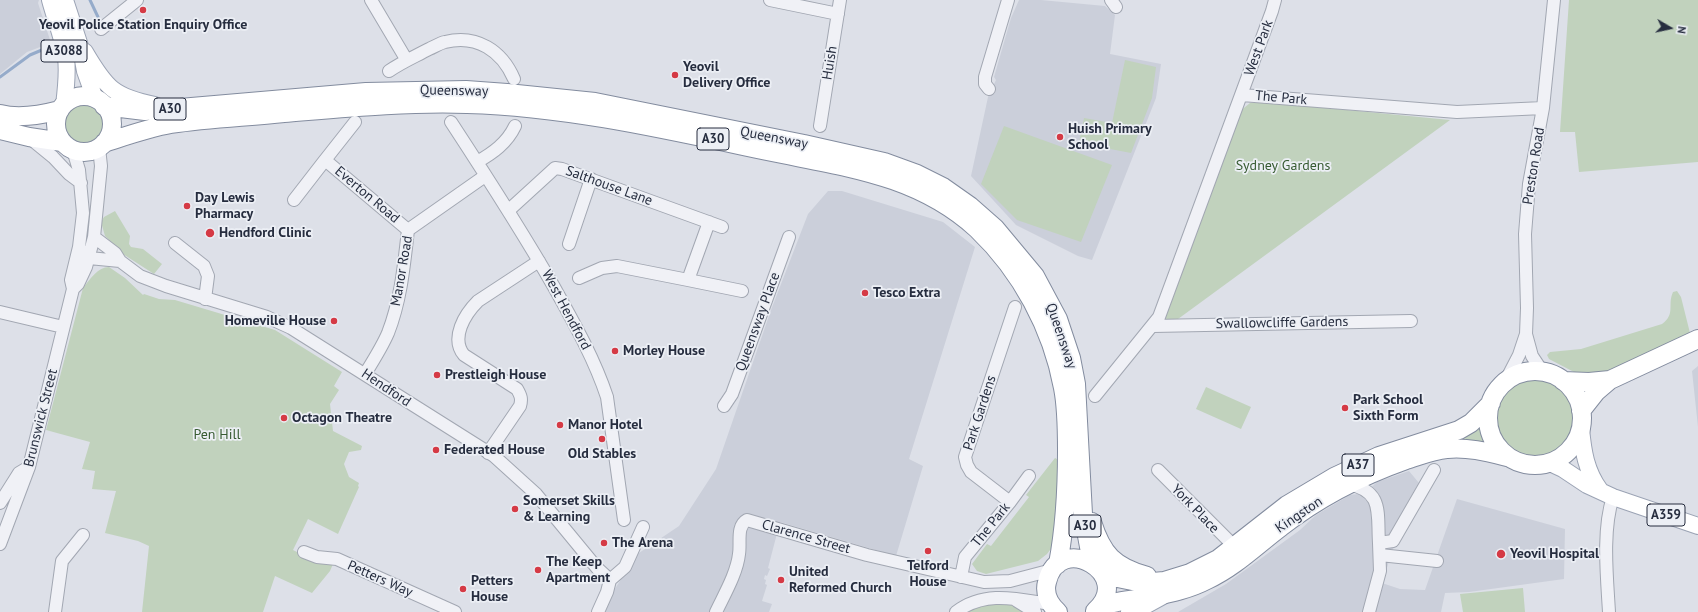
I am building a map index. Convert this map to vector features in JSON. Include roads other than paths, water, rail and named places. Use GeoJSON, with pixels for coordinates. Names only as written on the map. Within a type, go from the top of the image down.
{"type":"FeatureCollection","features":[{"type":"Feature","properties":{"kind":"highway","name":"Queensway"},"geometry":{"type":"LineString","coordinates":[[100,102],[145,111],[366,92],[466,90],[507,92],[595,102],[804,144],[884,162],[916,174],[943,187],[970,206],[995,228],[1035,276],[1058,319],[1076,384],[1081,489],[1085,530],[1097,569],[1106,589],[1105,596],[1096,610]]}},
{"type":"Feature","properties":{"kind":"highway"},"geometry":{"type":"LineString","coordinates":[[0,114],[22,116],[62,107],[75,98],[88,97],[100,102],[111,120],[110,132],[101,145],[83,152],[67,146],[0,130]]}},
{"type":"Feature","properties":{"kind":"highway","name":"Queensway"},"geometry":{"type":"LineString","coordinates":[[101,145],[129,134],[170,124],[373,106],[469,104],[554,111],[662,128],[796,158],[847,166],[880,175],[907,185],[931,197],[953,211],[975,227],[996,248],[1017,275],[1039,314],[1048,335],[1063,387],[1066,411],[1067,478],[1063,537],[1055,567],[1048,578],[1046,586],[1047,596],[1054,608]]}},
{"type":"Feature","properties":{"kind":"highway"},"geometry":{"type":"LineString","coordinates":[[62,107],[56,118],[56,126],[58,135],[67,146]]}},
{"type":"Feature","properties":{"kind":"highway","name":"A37"},"geometry":{"type":"LineString","coordinates":[[1581,419],[1577,398],[1563,381],[1555,375],[1534,370],[1523,373],[1505,382],[1496,392],[1491,403],[1488,419],[1490,434],[1497,446],[1507,457],[1515,462],[1525,465],[1550,463],[1568,452],[1576,442],[1581,419],[1596,392],[1610,380],[1698,339]]}},
{"type":"Feature","properties":{"kind":"highway","name":"A37"},"geometry":{"type":"LineString","coordinates":[[1563,381],[1589,382],[1610,380]]}},
{"type":"Feature","properties":{"kind":"highway","name":"Kingston"},"geometry":{"type":"LineString","coordinates":[[1055,567],[1073,559],[1080,559],[1097,569],[1142,583],[1165,587],[1201,568],[1234,546],[1281,510],[1322,483],[1368,461],[1459,430],[1471,423],[1491,403]]}},
{"type":"Feature","properties":{"kind":"highway","name":"Kingston"},"geometry":{"type":"LineString","coordinates":[[1096,610],[1118,600],[1165,587],[1201,583],[1226,570],[1294,516],[1348,484],[1389,466],[1427,453],[1446,449],[1472,449],[1507,457]]}},
{"type":"Feature","properties":{"kind":"highway"},"geometry":{"type":"LineString","coordinates":[[1081,489],[1096,536],[1108,555],[1128,570],[1165,587]]}},
{"type":"Feature","properties":{"kind":"main road","name":"A3088"},"geometry":{"type":"LineString","coordinates":[[50,0],[66,58],[67,79],[62,107]]}},
{"type":"Feature","properties":{"kind":"main road","name":"A3088"},"geometry":{"type":"LineString","coordinates":[[66,0],[81,48],[85,71],[100,102]]}},
{"type":"Feature","properties":{"kind":"main road"},"geometry":{"type":"LineString","coordinates":[[81,48],[105,84],[123,97],[172,109]]}},
{"type":"Feature","properties":{"kind":"main road"},"geometry":{"type":"LineString","coordinates":[[1581,419],[1583,453],[1589,473],[1607,494]]}},
{"type":"Feature","properties":{"kind":"main road","name":"A359"},"geometry":{"type":"LineString","coordinates":[[1550,463],[1563,469],[1587,485],[1607,494],[1698,526]]}},
{"type":"Feature","properties":{"kind":"main road"},"geometry":{"type":"LineString","coordinates":[[1129,612],[1144,607],[1165,587]]}},
{"type":"Feature","properties":{"kind":"street"},"geometry":{"type":"LineString","coordinates":[[101,29],[135,0]]}},
{"type":"Feature","properties":{"kind":"street"},"geometry":{"type":"LineString","coordinates":[[371,0],[406,60]]}},
{"type":"Feature","properties":{"kind":"street"},"geometry":{"type":"LineString","coordinates":[[770,0],[838,14]]}},
{"type":"Feature","properties":{"kind":"street","name":"Huish"},"geometry":{"type":"LineString","coordinates":[[820,126],[840,0]]}},
{"type":"Feature","properties":{"kind":"street"},"geometry":{"type":"LineString","coordinates":[[989,89],[985,84],[985,77],[1008,0]]}},
{"type":"Feature","properties":{"kind":"street","name":"West Park"},"geometry":{"type":"LineString","coordinates":[[1242,95],[1275,0]]}},
{"type":"Feature","properties":{"kind":"street","name":"Preston Road"},"geometry":{"type":"LineString","coordinates":[[1542,371],[1532,356],[1526,334],[1527,308],[1525,234],[1526,208],[1543,108],[1554,0]]}},
{"type":"Feature","properties":{"kind":"street"},"geometry":{"type":"LineString","coordinates":[[389,72],[406,60],[445,42],[460,40],[475,42],[490,48],[502,58],[509,67],[514,79]]}},
{"type":"Feature","properties":{"kind":"street","name":"The Park"},"geometry":{"type":"LineString","coordinates":[[1095,396],[1159,317],[1242,95],[1457,112],[1543,108]]}},
{"type":"Feature","properties":{"kind":"street","name":"Everton Road"},"geometry":{"type":"LineString","coordinates":[[294,200],[355,122]]}},
{"type":"Feature","properties":{"kind":"street","name":"West Hendford"},"geometry":{"type":"LineString","coordinates":[[451,122],[485,176],[509,210],[578,329],[605,380],[624,520]]}},
{"type":"Feature","properties":{"kind":"street"},"geometry":{"type":"LineString","coordinates":[[477,162],[505,141],[515,126]]}},
{"type":"Feature","properties":{"kind":"street"},"geometry":{"type":"LineString","coordinates":[[30,137],[53,157],[69,174],[81,183]]}},
{"type":"Feature","properties":{"kind":"street","name":"Brunswick Street"},"geometry":{"type":"LineString","coordinates":[[73,289],[78,284],[89,258],[94,237],[101,166],[101,145]]}},
{"type":"Feature","properties":{"kind":"street","name":"Brunswick Street"},"geometry":{"type":"LineString","coordinates":[[0,544],[30,467],[73,289],[71,280],[80,244],[83,213],[79,170],[67,146]]}},
{"type":"Feature","properties":{"kind":"street","name":"Everton Road"},"geometry":{"type":"LineString","coordinates":[[325,160],[408,230]]}},
{"type":"Feature","properties":{"kind":"street","name":"Salthouse Lane"},"geometry":{"type":"LineString","coordinates":[[509,210],[555,168],[591,179],[722,227]]}},
{"type":"Feature","properties":{"kind":"street","name":"Manor Road"},"geometry":{"type":"LineString","coordinates":[[365,374],[388,334],[395,313],[401,288],[408,230],[485,176]]}},
{"type":"Feature","properties":{"kind":"street"},"geometry":{"type":"LineString","coordinates":[[569,244],[591,179]]}},
{"type":"Feature","properties":{"kind":"street"},"geometry":{"type":"LineString","coordinates":[[688,280],[709,222]]}},
{"type":"Feature","properties":{"kind":"street","name":"Hendford"},"geometry":{"type":"LineString","coordinates":[[94,237],[114,253],[120,261],[140,276],[205,299],[267,317],[291,328],[494,456],[536,494],[597,568],[610,580]]}},
{"type":"Feature","properties":{"kind":"street","name":"Queensway Place"},"geometry":{"type":"LineString","coordinates":[[724,406],[732,394],[789,237]]}},
{"type":"Feature","properties":{"kind":"street"},"geometry":{"type":"LineString","coordinates":[[175,243],[204,266],[208,276],[205,299]]}},
{"type":"Feature","properties":{"kind":"street"},"geometry":{"type":"LineString","coordinates":[[80,244],[89,258],[120,261]]}},
{"type":"Feature","properties":{"kind":"street"},"geometry":{"type":"LineString","coordinates":[[488,453],[520,406],[522,400],[521,394],[517,389],[464,355],[460,350],[458,341],[463,320],[469,310],[478,301],[539,261]]}},
{"type":"Feature","properties":{"kind":"street"},"geometry":{"type":"LineString","coordinates":[[579,278],[602,268],[617,266],[742,291]]}},
{"type":"Feature","properties":{"kind":"street","name":"Park Gardens"},"geometry":{"type":"LineString","coordinates":[[1010,502],[971,472],[967,465],[966,457],[1015,307]]}},
{"type":"Feature","properties":{"kind":"street"},"geometry":{"type":"LineString","coordinates":[[0,312],[63,328]]}},
{"type":"Feature","properties":{"kind":"street","name":"Swallowcliffe Gardens"},"geometry":{"type":"LineString","coordinates":[[1153,326],[1411,321]]}},
{"type":"Feature","properties":{"kind":"street","name":"Preston Road"},"geometry":{"type":"LineString","coordinates":[[1505,382],[1517,358],[1526,334]]}},
{"type":"Feature","properties":{"kind":"street"},"geometry":{"type":"LineString","coordinates":[[0,503],[19,472],[30,467]]}},
{"type":"Feature","properties":{"kind":"street","name":"York Place"},"geometry":{"type":"LineString","coordinates":[[1158,470],[1234,546]]}},
{"type":"Feature","properties":{"kind":"street"},"geometry":{"type":"LineString","coordinates":[[1380,549],[1392,541],[1428,475]]}},
{"type":"Feature","properties":{"kind":"street","name":"The Park"},"geometry":{"type":"LineString","coordinates":[[961,577],[965,557],[1010,502],[1029,476]]}},
{"type":"Feature","properties":{"kind":"street"},"geometry":{"type":"LineString","coordinates":[[1348,484],[1365,489],[1372,495],[1377,510],[1380,549],[1378,577],[1369,612]]}},
{"type":"Feature","properties":{"kind":"street"},"geometry":{"type":"LineString","coordinates":[[1607,494],[1609,612]]}},
{"type":"Feature","properties":{"kind":"street","name":"Clarence Street"},"geometry":{"type":"LineString","coordinates":[[716,612],[728,587],[739,558],[740,528],[743,522],[747,520],[867,555],[984,582],[997,582],[1055,567]]}},
{"type":"Feature","properties":{"kind":"street"},"geometry":{"type":"LineString","coordinates":[[598,612],[607,592],[610,580],[624,567],[643,527]]}},
{"type":"Feature","properties":{"kind":"street"},"geometry":{"type":"LineString","coordinates":[[56,612],[62,560],[83,535]]}},
{"type":"Feature","properties":{"kind":"street"},"geometry":{"type":"LineString","coordinates":[[1380,549],[1437,561]]}},
{"type":"Feature","properties":{"kind":"street","name":"Petters Way"},"geometry":{"type":"LineString","coordinates":[[304,552],[317,557],[337,559],[454,612]]}},
{"type":"Feature","properties":{"kind":"street"},"geometry":{"type":"LineString","coordinates":[[956,612],[966,605],[982,599],[1011,598],[1054,608]]}},
{"type":"Feature","properties":{"kind":"street"},"geometry":{"type":"LineString","coordinates":[[1011,598],[1035,612]]}},
{"type":"Feature","properties":{"kind":"waterway"},"geometry":{"type":"LineString","coordinates":[[90,0],[98,17]]}},
{"type":"Feature","properties":{"kind":"waterway"},"geometry":{"type":"LineString","coordinates":[[0,77],[30,55],[49,47]]}},
{"type":"Feature","properties":{"kind":"place","name":"Yeovil Police Station Enquiry Office"},"geometry":{"type":"Point","coordinates":[143,10]}},
{"type":"Feature","properties":{"kind":"place","name":"Yeovil Delivery Office"},"geometry":{"type":"Point","coordinates":[675,75]}},
{"type":"Feature","properties":{"kind":"place","name":"Huish Primary School"},"geometry":{"type":"Point","coordinates":[1060,137]}},
{"type":"Feature","properties":{"kind":"place","name":"Day Lewis Pharmacy"},"geometry":{"type":"Point","coordinates":[187,206]}},
{"type":"Feature","properties":{"kind":"place","name":"Hendford Clinic"},"geometry":{"type":"Point","coordinates":[210,233]}},
{"type":"Feature","properties":{"kind":"place","name":"Tesco Extra"},"geometry":{"type":"Point","coordinates":[865,293]}},
{"type":"Feature","properties":{"kind":"place","name":"Homeville House"},"geometry":{"type":"Point","coordinates":[334,321]}},
{"type":"Feature","properties":{"kind":"place","name":"Morley House"},"geometry":{"type":"Point","coordinates":[615,351]}},
{"type":"Feature","properties":{"kind":"place","name":"Prestleigh House"},"geometry":{"type":"Point","coordinates":[437,375]}},
{"type":"Feature","properties":{"kind":"place","name":"Park School Sixth Form"},"geometry":{"type":"Point","coordinates":[1345,408]}},
{"type":"Feature","properties":{"kind":"place","name":"Octagon Theatre"},"geometry":{"type":"Point","coordinates":[284,418]}},
{"type":"Feature","properties":{"kind":"place","name":"Manor Hotel"},"geometry":{"type":"Point","coordinates":[560,425]}},
{"type":"Feature","properties":{"kind":"place","name":"Old Stables"},"geometry":{"type":"Point","coordinates":[602,439]}},
{"type":"Feature","properties":{"kind":"place","name":"Federated House"},"geometry":{"type":"Point","coordinates":[436,450]}},
{"type":"Feature","properties":{"kind":"place","name":"Somerset Skills & Learning"},"geometry":{"type":"Point","coordinates":[515,509]}},
{"type":"Feature","properties":{"kind":"place","name":"The Arena"},"geometry":{"type":"Point","coordinates":[604,543]}},
{"type":"Feature","properties":{"kind":"place","name":"Telford House"},"geometry":{"type":"Point","coordinates":[928,551]}},
{"type":"Feature","properties":{"kind":"place","name":"Yeovil Hospital"},"geometry":{"type":"Point","coordinates":[1501,554]}},
{"type":"Feature","properties":{"kind":"place","name":"The Keep Apartment"},"geometry":{"type":"Point","coordinates":[538,570]}},
{"type":"Feature","properties":{"kind":"place","name":"United Reformed Church"},"geometry":{"type":"Point","coordinates":[781,580]}},
{"type":"Feature","properties":{"kind":"place","name":"Petters House"},"geometry":{"type":"Point","coordinates":[463,589]}},
{"type":"Feature","properties":{"kind":"park label","name":"Sydney Gardens"},"geometry":{"type":"Point","coordinates":[1283,166]}},
{"type":"Feature","properties":{"kind":"park label","name":"Pen Hill"},"geometry":{"type":"Point","coordinates":[217,435]}}]}
